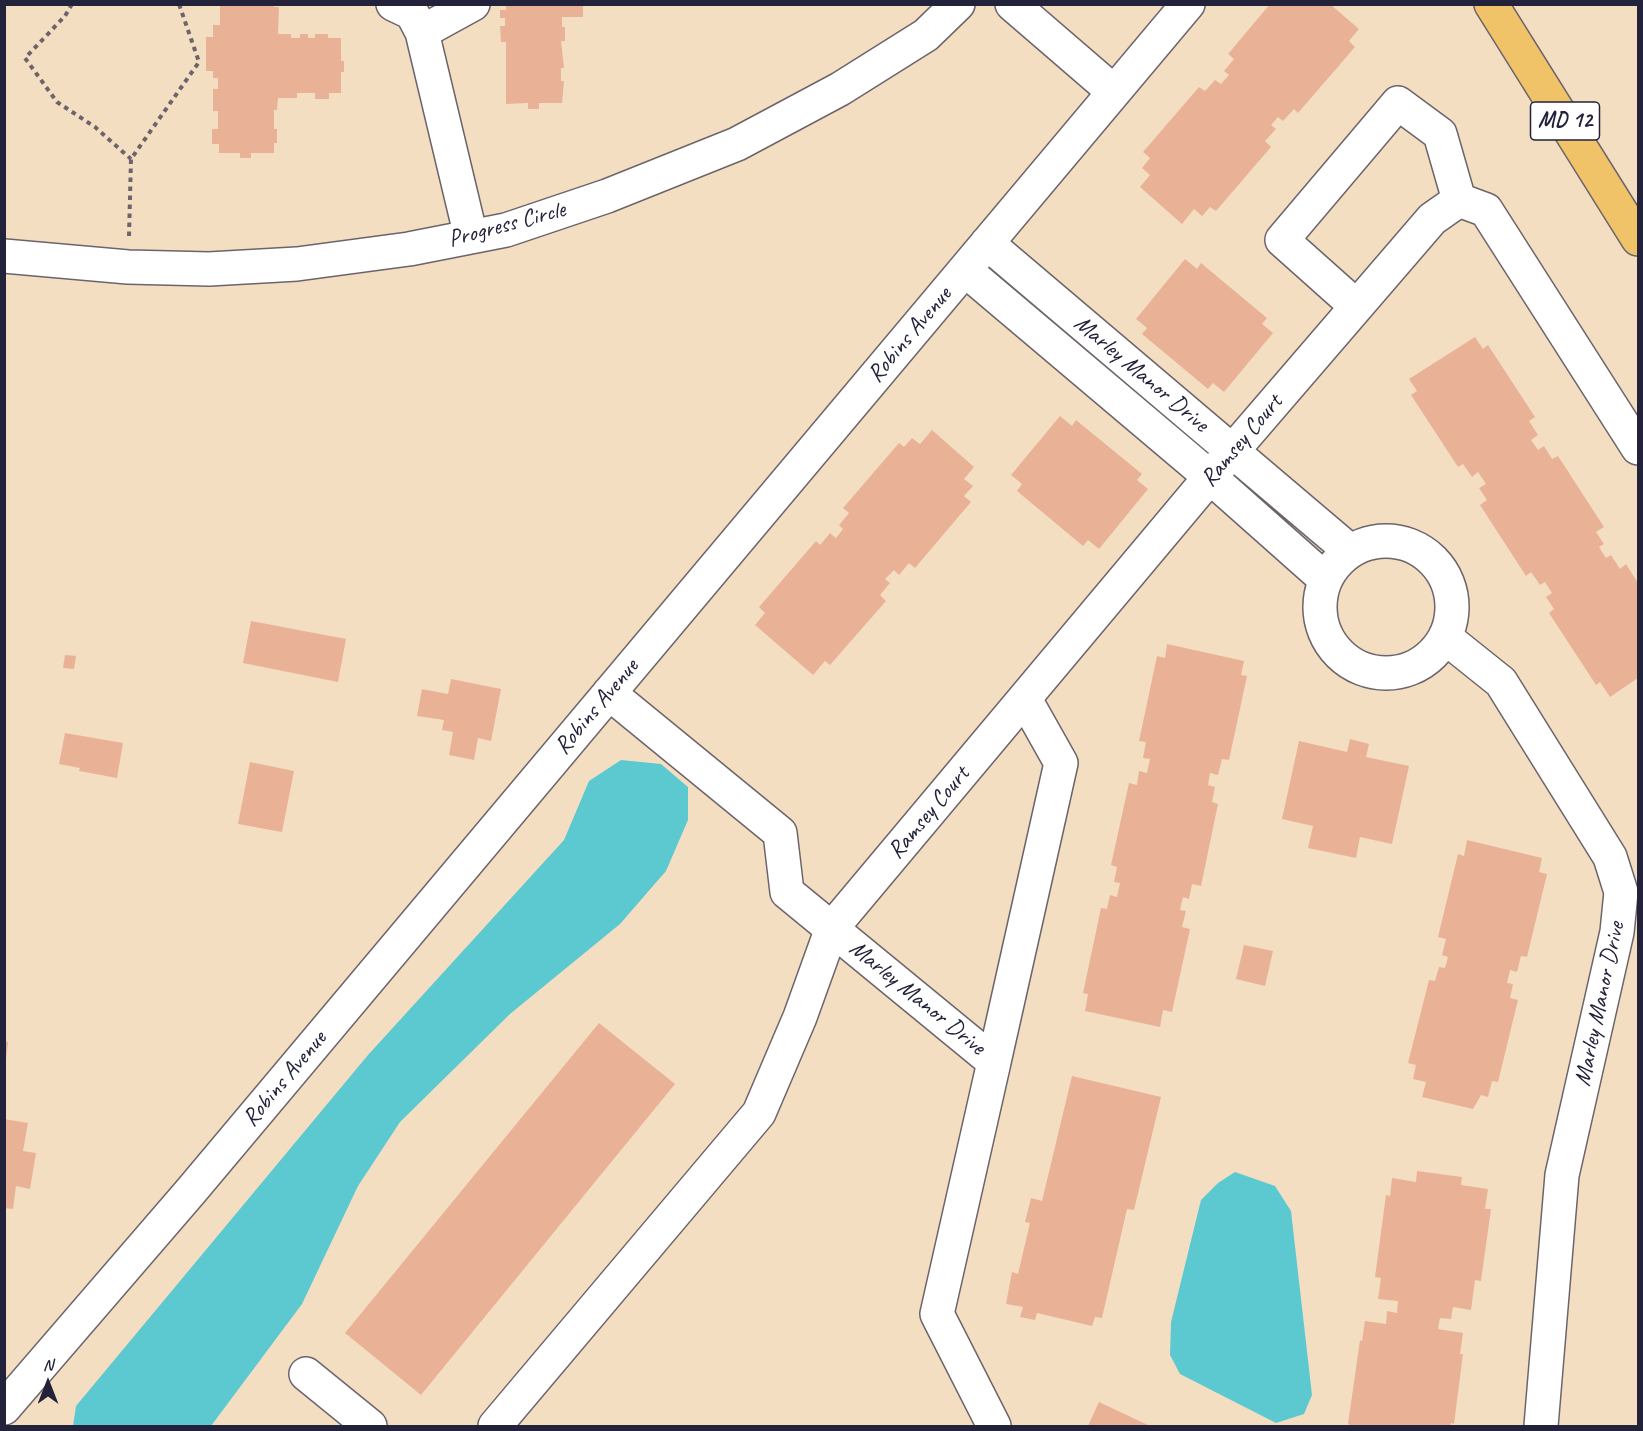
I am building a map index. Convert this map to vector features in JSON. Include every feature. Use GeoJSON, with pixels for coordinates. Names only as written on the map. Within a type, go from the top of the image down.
{"type":"FeatureCollection","features":[{"type":"Feature","properties":{"kind":"main road","name":"MD 12"},"geometry":{"type":"LineString","coordinates":[[1491,4],[1638,238]]}},
{"type":"Feature","properties":{"kind":"street"},"geometry":{"type":"LineString","coordinates":[[393,4],[412,14],[422,32],[471,237]]}},
{"type":"Feature","properties":{"kind":"street"},"geometry":{"type":"LineString","coordinates":[[422,32],[472,4]]}},
{"type":"Feature","properties":{"kind":"street","name":"Progress Circle"},"geometry":{"type":"LineString","coordinates":[[4,256],[128,267],[208,268],[297,264],[409,249],[506,230],[607,196],[737,144],[840,89],[926,35],[958,4]]}},
{"type":"Feature","properties":{"kind":"street"},"geometry":{"type":"LineString","coordinates":[[1012,4],[1114,92]]}},
{"type":"Feature","properties":{"kind":"street","name":"Robins Avenue"},"geometry":{"type":"LineString","coordinates":[[4,1408],[199,1182],[1188,4]]}},
{"type":"Feature","properties":{"kind":"street"},"geometry":{"type":"LineString","coordinates":[[1356,306],[1282,240],[1398,103],[1440,134],[1459,200],[1486,210],[1638,448]]}},
{"type":"Feature","properties":{"kind":"street","name":"Ramsey Court"},"geometry":{"type":"LineString","coordinates":[[832,928],[1356,306],[1432,219],[1459,200]]}},
{"type":"Feature","properties":{"kind":"street","name":"Marley Manor Drive"},"geometry":{"type":"LineString","coordinates":[[987,243],[1350,551]]}},
{"type":"Feature","properties":{"kind":"street","name":"Marley Manor Drive"},"geometry":{"type":"LineString","coordinates":[[965,270],[1210,477],[1325,579]]}},
{"type":"Feature","properties":{"kind":"street"},"geometry":{"type":"LineString","coordinates":[[1377,541],[1400,542],[1423,552],[1441,569],[1450,588],[1453,610],[1446,638],[1428,659],[1404,672],[1384,674],[1357,668],[1342,658],[1327,639],[1319,615],[1320,593],[1325,579],[1339,560],[1350,551],[1377,541]]}},
{"type":"Feature","properties":{"kind":"street","name":"Marley Manor Drive"},"geometry":{"type":"LineString","coordinates":[[1446,638],[1501,682],[1610,857],[1621,892],[1617,932],[1563,1175],[1541,1426]]}},
{"type":"Feature","properties":{"kind":"street","name":"Marley Manor Drive"},"geometry":{"type":"LineString","coordinates":[[609,693],[780,833],[787,892],[994,1062],[937,1314],[994,1426]]}},
{"type":"Feature","properties":{"kind":"street"},"geometry":{"type":"LineString","coordinates":[[994,1062],[1061,763],[1025,699]]}},
{"type":"Feature","properties":{"kind":"street"},"geometry":{"type":"LineString","coordinates":[[495,1426],[759,1113],[800,1017],[832,928]]}},
{"type":"Feature","properties":{"kind":"street"},"geometry":{"type":"LineString","coordinates":[[306,1374],[370,1426]]}},
{"type":"Feature","properties":{"kind":"path"},"geometry":{"type":"LineString","coordinates":[[72,4],[65,16],[25,58],[57,102],[95,127],[131,159]]}},
{"type":"Feature","properties":{"kind":"path"},"geometry":{"type":"LineString","coordinates":[[128,267],[131,159],[199,62],[179,4]]}},
{"type":"Feature","properties":{"kind":"water"},"geometry":{"type":"Polygon","coordinates":[[[621,760],[661,764],[688,787],[688,820],[666,871],[620,924],[510,1014],[400,1122],[358,1186],[302,1304],[211,1426],[73,1426],[76,1406],[368,1055],[564,840],[589,781],[621,760]]]}},
{"type":"Feature","properties":{"kind":"water"},"geometry":{"type":"Polygon","coordinates":[[[1235,1172],[1275,1186],[1291,1211],[1312,1395],[1304,1414],[1276,1423],[1180,1374],[1170,1355],[1171,1322],[1201,1200],[1218,1183],[1235,1172]]]}},
{"type":"Feature","properties":{"kind":"building"},"geometry":{"type":"Polygon","coordinates":[[[220,4],[274,4],[274,7],[279,7],[278,34],[291,34],[291,38],[300,38],[300,34],[308,34],[308,38],[315,38],[315,34],[328,34],[328,38],[341,38],[341,61],[344,61],[344,72],[341,72],[341,93],[329,93],[329,99],[315,99],[315,93],[297,93],[297,98],[278,98],[277,110],[274,110],[277,143],[274,143],[274,153],[251,153],[251,158],[240,158],[240,153],[219,153],[219,144],[212,144],[212,129],[218,129],[218,111],[213,111],[213,89],[218,89],[218,78],[213,78],[213,71],[206,71],[206,37],[213,37],[213,25],[220,25],[220,4]]]}},
{"type":"Feature","properties":{"kind":"building"},"geometry":{"type":"Polygon","coordinates":[[[506,4],[583,4],[583,17],[562,17],[565,41],[561,41],[564,68],[561,68],[561,81],[564,81],[562,103],[539,103],[539,109],[528,109],[528,103],[506,104],[506,42],[501,42],[500,26],[505,26],[505,18],[500,18],[500,10],[506,10],[506,4]]]}},
{"type":"Feature","properties":{"kind":"building"},"geometry":{"type":"Polygon","coordinates":[[[1270,4],[1330,4],[1359,29],[1349,41],[1355,47],[1298,113],[1294,109],[1283,121],[1278,117],[1271,125],[1276,129],[1265,141],[1271,147],[1216,211],[1210,207],[1202,216],[1194,209],[1182,224],[1140,187],[1150,175],[1142,168],[1150,158],[1143,152],[1199,87],[1205,91],[1215,80],[1221,84],[1229,75],[1224,71],[1234,59],[1228,54],[1270,4]]]}},
{"type":"Feature","properties":{"kind":"building"},"geometry":{"type":"Polygon","coordinates":[[[1185,259],[1197,269],[1201,263],[1267,318],[1262,324],[1273,333],[1224,392],[1213,383],[1208,389],[1142,334],[1147,328],[1136,319],[1185,259]]]}},
{"type":"Feature","properties":{"kind":"building"},"geometry":{"type":"Polygon","coordinates":[[[1475,337],[1483,349],[1488,345],[1535,417],[1529,421],[1538,435],[1531,440],[1538,450],[1544,446],[1552,459],[1558,456],[1604,527],[1596,532],[1604,544],[1599,547],[1606,558],[1611,555],[1620,569],[1626,564],[1638,583],[1638,678],[1610,697],[1600,682],[1596,685],[1549,613],[1554,609],[1546,597],[1552,593],[1545,582],[1540,585],[1531,572],[1526,576],[1480,505],[1487,500],[1479,488],[1486,484],[1478,472],[1472,477],[1463,464],[1458,467],[1411,395],[1417,391],[1409,379],[1475,337]]]}},
{"type":"Feature","properties":{"kind":"building"},"geometry":{"type":"Polygon","coordinates":[[[1060,416],[1072,426],[1076,420],[1142,474],[1137,480],[1148,489],[1099,549],[1088,540],[1083,546],[1017,491],[1022,484],[1011,475],[1060,416]]]}},
{"type":"Feature","properties":{"kind":"building"},"geometry":{"type":"Polygon","coordinates":[[[932,430],[974,467],[964,479],[973,486],[964,496],[971,502],[915,568],[909,563],[899,575],[894,570],[885,579],[890,583],[880,595],[886,601],[830,665],[825,661],[813,675],[755,625],[765,613],[759,607],[816,541],[820,545],[830,533],[836,538],[843,529],[839,525],[849,513],[843,508],[899,443],[904,447],[912,438],[920,444],[932,430]]]}},
{"type":"Feature","properties":{"kind":"building"},"geometry":{"type":"Polygon","coordinates":[[[251,621],[346,639],[338,682],[243,663],[251,621]]]}},
{"type":"Feature","properties":{"kind":"building"},"geometry":{"type":"Polygon","coordinates":[[[1167,644],[1244,661],[1241,675],[1247,676],[1229,760],[1222,759],[1218,775],[1210,773],[1208,785],[1215,787],[1212,802],[1218,804],[1201,886],[1192,884],[1189,899],[1183,897],[1180,910],[1186,911],[1182,927],[1190,929],[1172,1012],[1163,1010],[1160,1027],[1085,1011],[1088,994],[1083,993],[1101,908],[1107,909],[1110,895],[1117,897],[1120,883],[1114,882],[1117,867],[1111,865],[1129,783],[1137,785],[1139,771],[1147,773],[1150,759],[1143,758],[1146,742],[1139,741],[1157,656],[1165,658],[1167,644]]]}},
{"type":"Feature","properties":{"kind":"building"},"geometry":{"type":"Polygon","coordinates":[[[65,655],[76,656],[74,669],[63,668],[65,655]]]}},
{"type":"Feature","properties":{"kind":"building"},"geometry":{"type":"Polygon","coordinates":[[[451,679],[501,689],[491,741],[478,738],[474,760],[449,755],[453,732],[442,730],[444,720],[417,716],[422,689],[448,694],[451,679]]]}},
{"type":"Feature","properties":{"kind":"building"},"geometry":{"type":"Polygon","coordinates":[[[65,733],[123,743],[117,778],[79,771],[80,768],[59,764],[65,733]]]}},
{"type":"Feature","properties":{"kind":"building"},"geometry":{"type":"Polygon","coordinates":[[[1350,739],[1369,744],[1366,757],[1409,766],[1392,844],[1360,837],[1356,858],[1308,848],[1313,826],[1282,819],[1299,741],[1347,752],[1350,739]]]}},
{"type":"Feature","properties":{"kind":"building"},"geometry":{"type":"Polygon","coordinates":[[[250,762],[294,771],[282,832],[238,824],[250,762]]]}},
{"type":"Feature","properties":{"kind":"building"},"geometry":{"type":"Polygon","coordinates":[[[1467,840],[1542,858],[1539,872],[1547,874],[1527,957],[1521,956],[1517,972],[1510,970],[1507,983],[1513,984],[1510,998],[1518,1000],[1498,1082],[1492,1081],[1488,1097],[1481,1095],[1473,1109],[1422,1097],[1426,1082],[1413,1079],[1416,1065],[1408,1063],[1429,980],[1435,981],[1439,967],[1445,968],[1448,957],[1442,955],[1446,939],[1438,937],[1458,854],[1464,856],[1467,840]]]}},
{"type":"Feature","properties":{"kind":"building"},"geometry":{"type":"Polygon","coordinates":[[[1244,945],[1273,951],[1265,986],[1236,979],[1244,945]]]}},
{"type":"Feature","properties":{"kind":"building"},"geometry":{"type":"Polygon","coordinates":[[[599,1023],[675,1084],[421,1395],[345,1333],[599,1023]]]}},
{"type":"Feature","properties":{"kind":"building"},"geometry":{"type":"Polygon","coordinates":[[[4,1041],[8,1042],[6,1059],[4,1059],[4,1041]]]}},
{"type":"Feature","properties":{"kind":"building"},"geometry":{"type":"Polygon","coordinates":[[[1072,1076],[1161,1097],[1134,1210],[1127,1209],[1102,1318],[1095,1317],[1092,1326],[1037,1313],[1035,1320],[1020,1317],[1023,1307],[1006,1304],[1012,1272],[1018,1274],[1030,1223],[1025,1222],[1031,1198],[1042,1201],[1072,1076]]]}},
{"type":"Feature","properties":{"kind":"building"},"geometry":{"type":"Polygon","coordinates":[[[4,1119],[28,1123],[23,1151],[36,1153],[30,1189],[16,1186],[13,1209],[4,1208],[4,1119]]]}},
{"type":"Feature","properties":{"kind":"building"},"geometry":{"type":"Polygon","coordinates":[[[1417,1171],[1462,1177],[1461,1185],[1488,1189],[1485,1209],[1491,1209],[1481,1281],[1475,1280],[1471,1310],[1453,1307],[1451,1319],[1440,1318],[1438,1329],[1463,1333],[1460,1354],[1463,1354],[1454,1424],[1451,1423],[1450,1426],[1352,1426],[1348,1424],[1360,1340],[1362,1341],[1365,1321],[1386,1324],[1387,1311],[1397,1313],[1398,1301],[1378,1299],[1381,1278],[1375,1277],[1386,1195],[1390,1196],[1392,1178],[1416,1182],[1417,1171]]]}},
{"type":"Feature","properties":{"kind":"building"},"geometry":{"type":"Polygon","coordinates":[[[1099,1402],[1150,1426],[1088,1426],[1099,1402]]]}}]}
